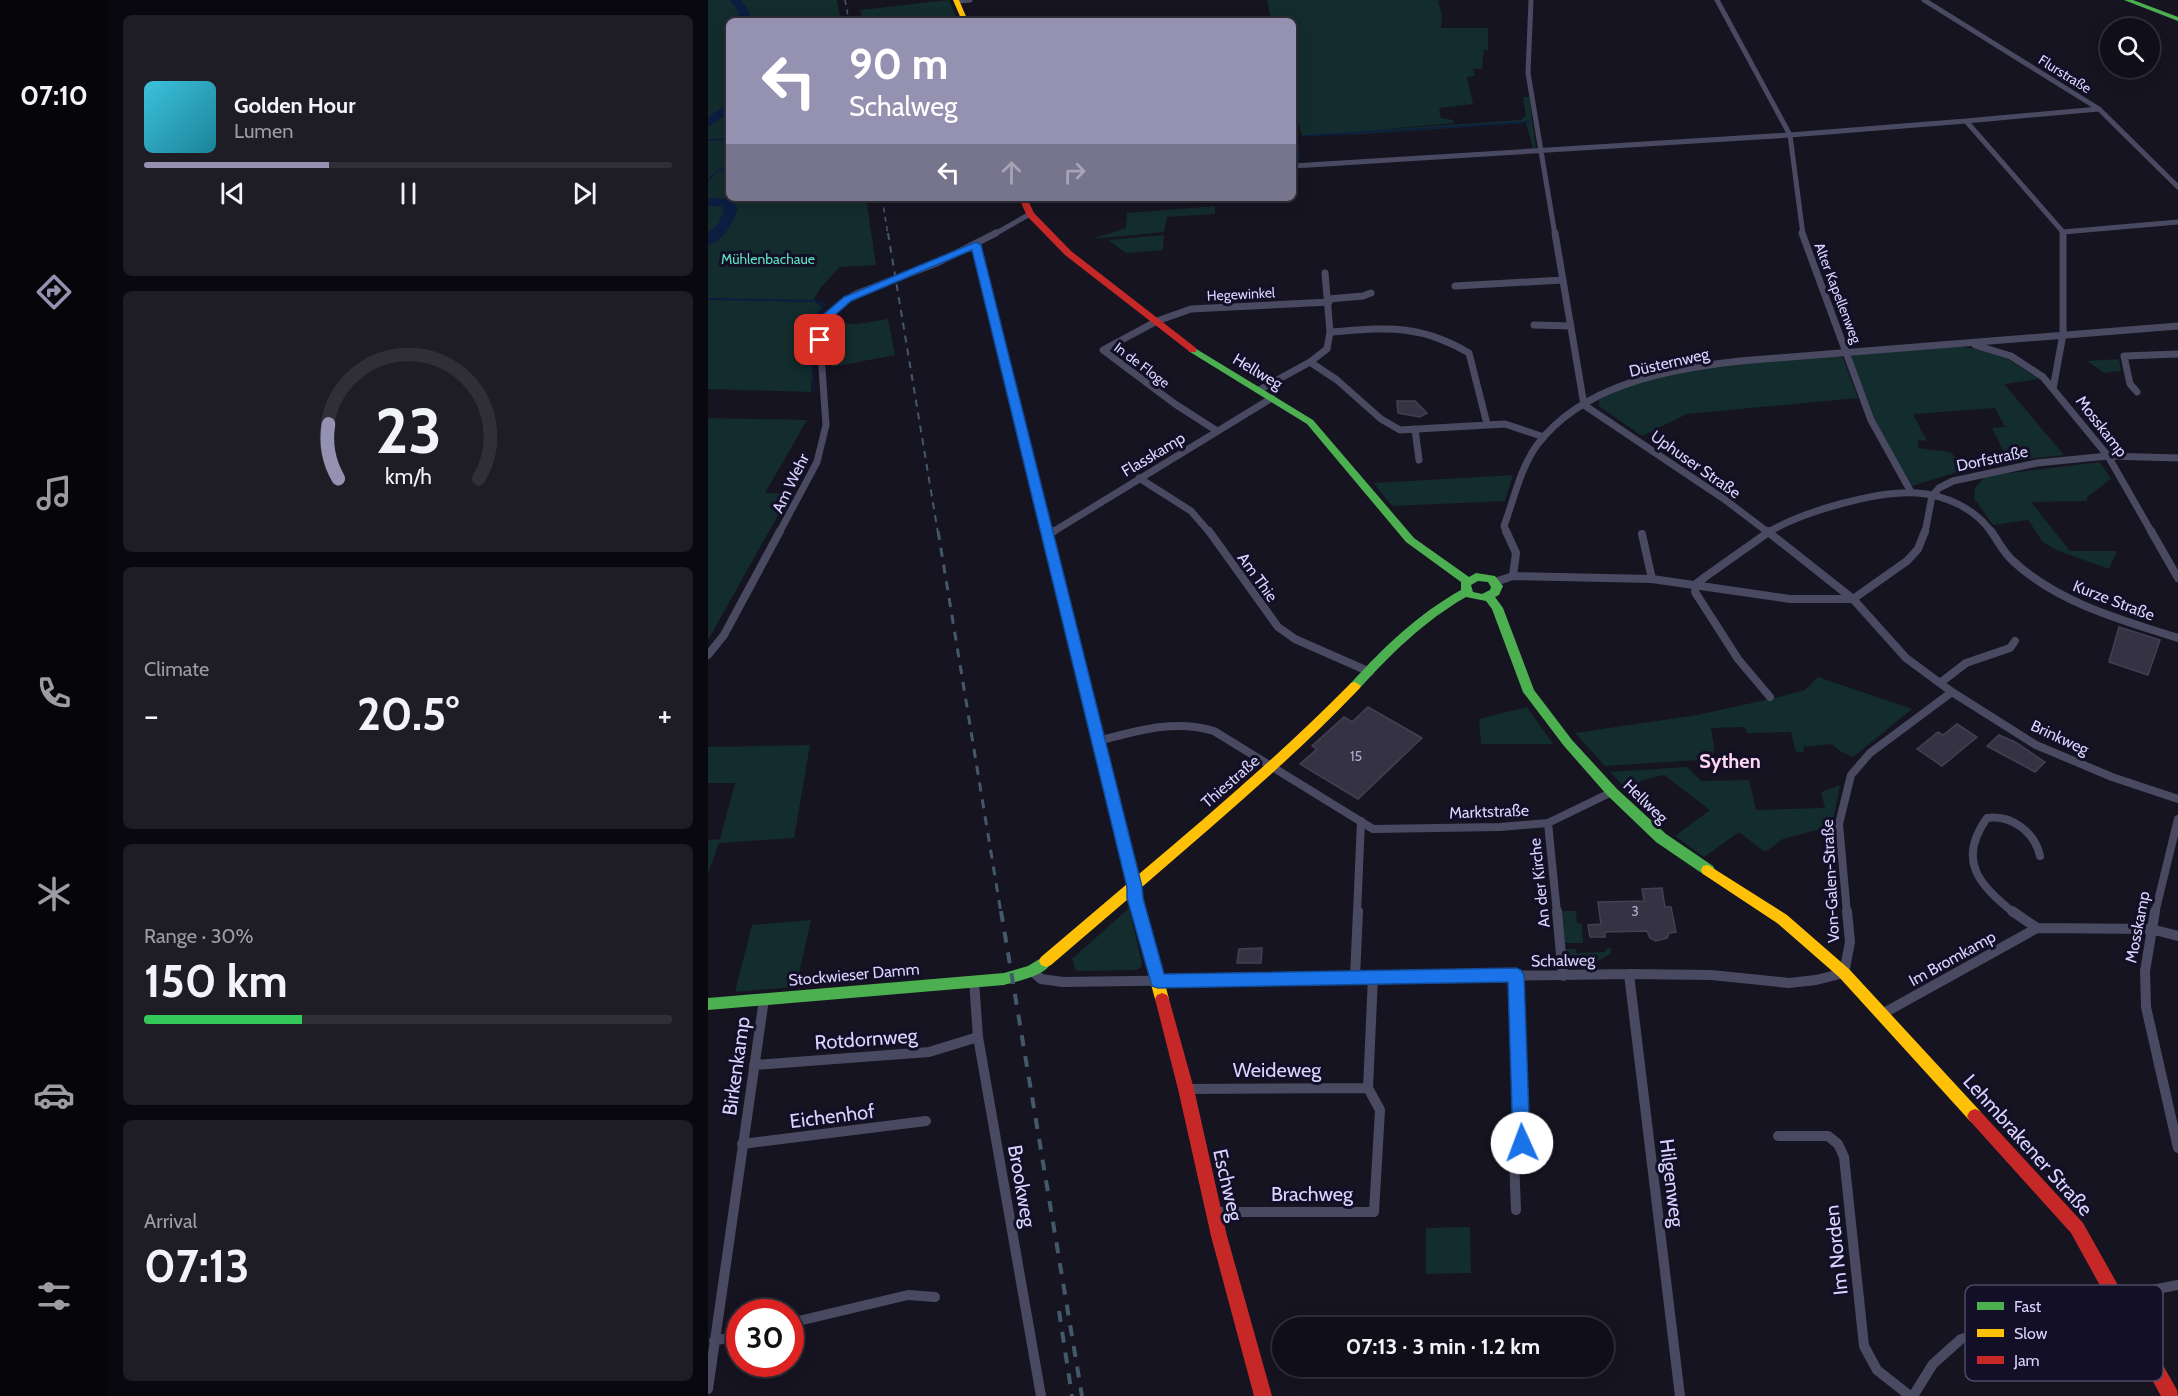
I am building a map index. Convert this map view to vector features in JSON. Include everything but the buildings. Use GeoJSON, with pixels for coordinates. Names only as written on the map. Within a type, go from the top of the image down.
{"type":"FeatureCollection","features":[{"type":"Feature","properties":{"kind":"street"},"geometry":{"type":"LineString","coordinates":[[964,18],[957,0],[970,0]]}},
{"type":"Feature","properties":{"kind":"street"},"geometry":{"type":"LineString","coordinates":[[1531,0],[1528,73],[1584,405]]}},
{"type":"Feature","properties":{"kind":"street","name":"Alter Kapellenweg"},"geometry":{"type":"LineString","coordinates":[[1717,0],[1790,135],[1803,238],[1871,420],[1911,492]]}},
{"type":"Feature","properties":{"kind":"street","name":"Flurstraße"},"geometry":{"type":"LineString","coordinates":[[1924,0],[2099,110],[2178,187]]}},
{"type":"Feature","properties":{"kind":"street"},"geometry":{"type":"LineString","coordinates":[[2127,0],[2178,19]]}},
{"type":"Feature","properties":{"kind":"street"},"geometry":{"type":"LineString","coordinates":[[1296,166],[1790,135],[2099,110]]}},
{"type":"Feature","properties":{"kind":"street"},"geometry":{"type":"LineString","coordinates":[[1966,121],[2063,232],[2178,222]]}},
{"type":"Feature","properties":{"kind":"street","name":"Hellweg"},"geometry":{"type":"LineString","coordinates":[[1024,201],[1030,214],[1068,253],[1200,355],[1310,422],[1410,540],[1467,586]]}},
{"type":"Feature","properties":{"kind":"street","name":"Am Wehr"},"geometry":{"type":"LineString","coordinates":[[708,655],[724,635],[818,462],[826,425],[820,340],[823,327],[830,314],[859,293],[937,263],[976,245],[1030,214]]}},
{"type":"Feature","properties":{"kind":"street","name":"Mosskamp"},"geometry":{"type":"LineString","coordinates":[[2053,389],[2063,334],[2063,232]]}},
{"type":"Feature","properties":{"kind":"street","name":"Eschweg"},"geometry":{"type":"LineString","coordinates":[[976,245],[1135,887],[1135,898],[1186,1089],[1214,1212],[1263,1396]]}},
{"type":"Feature","properties":{"kind":"street"},"geometry":{"type":"LineString","coordinates":[[1259,390],[1310,362],[1327,349],[1330,332],[1325,273]]}},
{"type":"Feature","properties":{"kind":"street"},"geometry":{"type":"LineString","coordinates":[[1455,286],[1563,280]]}},
{"type":"Feature","properties":{"kind":"street","name":"Hegewinkel"},"geometry":{"type":"LineString","coordinates":[[1156,321],[1191,309],[1329,300],[1371,293]]}},
{"type":"Feature","properties":{"kind":"street","name":"In de Floge"},"geometry":{"type":"LineString","coordinates":[[1156,321],[1103,350],[1175,404],[1217,431]]}},
{"type":"Feature","properties":{"kind":"street"},"geometry":{"type":"LineString","coordinates":[[1534,325],[1571,326]]}},
{"type":"Feature","properties":{"kind":"street"},"geometry":{"type":"LineString","coordinates":[[2063,334],[2178,326]]}},
{"type":"Feature","properties":{"kind":"street"},"geometry":{"type":"LineString","coordinates":[[1330,332],[1401,327],[1424,331],[1452,342],[1469,353],[1487,424]]}},
{"type":"Feature","properties":{"kind":"street","name":"Düsternweg"},"geometry":{"type":"LineString","coordinates":[[1513,576],[1516,553],[1504,526],[1519,480],[1531,456],[1544,437],[1584,405],[1632,383],[1677,370],[1749,361],[2063,334]]}},
{"type":"Feature","properties":{"kind":"street","name":"Mosskamp"},"geometry":{"type":"LineString","coordinates":[[1966,343],[1999,350],[2014,357],[2031,367],[2053,389],[2108,456],[2178,578]]}},
{"type":"Feature","properties":{"kind":"street"},"geometry":{"type":"LineString","coordinates":[[2137,392],[2130,384],[2124,356],[2178,354]]}},
{"type":"Feature","properties":{"kind":"street"},"geometry":{"type":"LineString","coordinates":[[1310,362],[1338,380],[1382,419],[1400,430],[1505,424],[1544,437]]}},
{"type":"Feature","properties":{"kind":"street","name":"Flasskamp"},"geometry":{"type":"LineString","coordinates":[[1049,534],[1272,398]]}},
{"type":"Feature","properties":{"kind":"street","name":"Uphuser Straße"},"geometry":{"type":"LineString","coordinates":[[1584,405],[1724,499],[1853,599]]}},
{"type":"Feature","properties":{"kind":"street"},"geometry":{"type":"LineString","coordinates":[[1414,429],[1419,460]]}},
{"type":"Feature","properties":{"kind":"street","name":"Dorfstraße"},"geometry":{"type":"LineString","coordinates":[[1932,496],[1939,488],[1953,481],[2037,463],[2108,456],[2178,458]]}},
{"type":"Feature","properties":{"kind":"street","name":"Am Thie"},"geometry":{"type":"LineString","coordinates":[[1139,478],[1191,511],[1204,524],[1278,627],[1295,639],[1370,672]]}},
{"type":"Feature","properties":{"kind":"street"},"geometry":{"type":"LineString","coordinates":[[1495,582],[1496,590],[1489,597],[1476,597],[1467,586],[1481,576],[1495,582],[1513,576],[1652,579],[1696,584],[1742,594],[1790,599],[1853,599],[1907,561],[1918,549],[1924,538],[1932,496],[1911,492],[1847,504],[1779,526],[1696,584],[1695,592],[1738,659],[1770,697]]}},
{"type":"Feature","properties":{"kind":"street","name":"Kurze Straße"},"geometry":{"type":"LineString","coordinates":[[1932,496],[1973,513],[1984,521],[2012,560],[2054,590],[2089,608],[2178,638]]}},
{"type":"Feature","properties":{"kind":"street"},"geometry":{"type":"LineString","coordinates":[[1642,534],[1652,579]]}},
{"type":"Feature","properties":{"kind":"street","name":"Thiestraße"},"geometry":{"type":"LineString","coordinates":[[1004,979],[1032,971],[1059,952],[1272,766],[1370,672],[1411,628],[1467,586]]}},
{"type":"Feature","properties":{"kind":"street","name":"Hellweg"},"geometry":{"type":"LineString","coordinates":[[1489,597],[1497,608],[1529,692],[1568,743],[1612,792],[1661,838],[1782,919],[1844,973]]}},
{"type":"Feature","properties":{"kind":"street","name":"Brinkweg"},"geometry":{"type":"LineString","coordinates":[[1853,599],[1906,658],[1952,692],[2036,745],[2112,777],[2178,799]]}},
{"type":"Feature","properties":{"kind":"street"},"geometry":{"type":"LineString","coordinates":[[1940,683],[1966,663],[2010,648],[2015,641]]}},
{"type":"Feature","properties":{"kind":"street","name":"Von-Galen-Straße"},"geometry":{"type":"LineString","coordinates":[[1844,973],[1850,942],[1839,824],[1851,775],[1870,753],[1952,692]]}},
{"type":"Feature","properties":{"kind":"street","name":"Marktstraße"},"geometry":{"type":"LineString","coordinates":[[1098,741],[1180,723],[1214,731],[1373,829],[1500,827],[1548,823],[1612,792]]}},
{"type":"Feature","properties":{"kind":"street"},"geometry":{"type":"LineString","coordinates":[[2037,928],[1997,898],[1982,879],[1974,860],[1972,844],[1976,833],[1987,818],[1998,816],[2028,832],[2037,844],[2040,856]]}},
{"type":"Feature","properties":{"kind":"street","name":"Mosskamp"},"geometry":{"type":"LineString","coordinates":[[2178,819],[2151,929],[2145,971],[2146,1007],[2178,1148]]}},
{"type":"Feature","properties":{"kind":"street"},"geometry":{"type":"LineString","coordinates":[[1355,977],[1361,821]]}},
{"type":"Feature","properties":{"kind":"street","name":"An der Kirche"},"geometry":{"type":"LineString","coordinates":[[1548,823],[1563,976]]}},
{"type":"Feature","properties":{"kind":"street","name":"Im Bromkamp"},"geometry":{"type":"LineString","coordinates":[[1882,1014],[2037,928],[2151,929],[2178,936]]}},
{"type":"Feature","properties":{"kind":"street","name":"Schalweg"},"geometry":{"type":"LineString","coordinates":[[1032,971],[1041,979],[1064,982],[1629,974],[1711,975],[1789,983],[1816,980],[1844,973]]}},
{"type":"Feature","properties":{"kind":"street","name":"Lehmbrakener Straße"},"geometry":{"type":"LineString","coordinates":[[1844,973],[2077,1228],[2110,1285]]}},
{"type":"Feature","properties":{"kind":"street","name":"Hilgenweg"},"geometry":{"type":"LineString","coordinates":[[1629,974],[1680,1396]]}},
{"type":"Feature","properties":{"kind":"street"},"geometry":{"type":"LineString","coordinates":[[1516,975],[1522,1143],[1514,1159],[1516,1210]]}},
{"type":"Feature","properties":{"kind":"street"},"geometry":{"type":"LineString","coordinates":[[1368,1088],[1373,977]]}},
{"type":"Feature","properties":{"kind":"street","name":"Stockwieser Damm"},"geometry":{"type":"LineString","coordinates":[[708,1004],[1004,979]]}},
{"type":"Feature","properties":{"kind":"street","name":"Brookweg"},"geometry":{"type":"LineString","coordinates":[[974,981],[978,1037],[1041,1396]]}},
{"type":"Feature","properties":{"kind":"street","name":"Birkenkamp"},"geometry":{"type":"LineString","coordinates":[[708,1389],[714,1341],[712,1325],[764,999]]}},
{"type":"Feature","properties":{"kind":"street","name":"Rotdornweg"},"geometry":{"type":"LineString","coordinates":[[754,1065],[929,1052],[978,1037]]}},
{"type":"Feature","properties":{"kind":"street","name":"Weideweg"},"geometry":{"type":"LineString","coordinates":[[1186,1089],[1368,1088]]}},
{"type":"Feature","properties":{"kind":"street","name":"Brachweg"},"geometry":{"type":"LineString","coordinates":[[1214,1212],[1374,1212],[1380,1110],[1368,1088]]}},
{"type":"Feature","properties":{"kind":"street","name":"Eichenhof"},"geometry":{"type":"LineString","coordinates":[[742,1144],[926,1121]]}},
{"type":"Feature","properties":{"kind":"street","name":"Im Norden"},"geometry":{"type":"LineString","coordinates":[[1778,1136],[1828,1136],[1839,1144],[1844,1157],[1864,1346],[1870,1363],[1879,1376],[1912,1396]]}},
{"type":"Feature","properties":{"kind":"street"},"geometry":{"type":"LineString","coordinates":[[2163,1287],[2178,1284]]}},
{"type":"Feature","properties":{"kind":"street"},"geometry":{"type":"LineString","coordinates":[[804,1320],[908,1295],[935,1297]]}},
{"type":"Feature","properties":{"kind":"street"},"geometry":{"type":"LineString","coordinates":[[714,1341],[726,1338]]}},
{"type":"Feature","properties":{"kind":"street"},"geometry":{"type":"LineString","coordinates":[[1912,1396],[1930,1366],[1943,1351],[1965,1338]]}},
{"type":"Feature","properties":{"kind":"street","name":"Lehmbrakener Straße"},"geometry":{"type":"LineString","coordinates":[[2162,1381],[2170,1396]]}},
{"type":"Feature","properties":{"kind":"green space","name":"Mühlenbachaue"},"geometry":{"type":"Polygon","coordinates":[[[708,0],[837,0],[840,18],[726,18],[726,201],[866,201],[876,265],[840,267],[822,286],[813,301],[823,307],[811,328],[809,337],[813,379],[811,392],[708,389],[708,0]]]}},
{"type":"Feature","properties":{"kind":"green space"},"geometry":{"type":"Polygon","coordinates":[[[949,0],[957,18],[862,18],[860,10],[949,0]]]}},
{"type":"Feature","properties":{"kind":"green space"},"geometry":{"type":"Polygon","coordinates":[[[1267,0],[1444,0],[1438,1],[1442,15],[1441,28],[1488,28],[1488,50],[1484,50],[1482,69],[1473,69],[1475,76],[1467,77],[1473,104],[1439,108],[1441,118],[1453,120],[1454,123],[1374,130],[1520,120],[1526,116],[1523,97],[1529,97],[1536,148],[1533,148],[1526,123],[1302,136],[1296,113],[1296,18],[1270,18],[1267,0]]]}},
{"type":"Feature","properties":{"kind":"green space"},"geometry":{"type":"Polygon","coordinates":[[[1215,206],[1215,214],[1167,217],[1164,232],[1092,239],[1126,228],[1127,213],[1215,206]]]}},
{"type":"Feature","properties":{"kind":"green space"},"geometry":{"type":"Polygon","coordinates":[[[1164,235],[1163,250],[1126,253],[1108,240],[1164,235]]]}},
{"type":"Feature","properties":{"kind":"green space"},"geometry":{"type":"Polygon","coordinates":[[[888,319],[895,355],[832,367],[829,333],[832,323],[858,324],[888,319]]]}},
{"type":"Feature","properties":{"kind":"green space"},"geometry":{"type":"Polygon","coordinates":[[[1958,346],[1999,353],[2039,379],[2004,384],[2064,455],[2008,461],[1992,428],[2005,427],[1995,408],[1913,414],[1927,441],[1918,440],[1918,448],[1950,452],[1967,469],[1912,486],[1875,421],[1851,358],[1854,354],[1958,346]]]}},
{"type":"Feature","properties":{"kind":"green space"},"geometry":{"type":"Polygon","coordinates":[[[1837,356],[1843,358],[1858,398],[1687,414],[1642,436],[1599,406],[1599,400],[1627,387],[1685,371],[1715,366],[1837,356]]]}},
{"type":"Feature","properties":{"kind":"green space"},"geometry":{"type":"Polygon","coordinates":[[[2119,359],[2121,371],[2104,373],[2087,361],[2119,359]]]}},
{"type":"Feature","properties":{"kind":"green space"},"geometry":{"type":"Polygon","coordinates":[[[708,418],[807,420],[765,493],[790,494],[708,640],[708,418]]]}},
{"type":"Feature","properties":{"kind":"green space"},"geometry":{"type":"Polygon","coordinates":[[[2100,462],[2111,479],[2087,497],[2087,501],[2031,502],[2070,551],[2117,551],[2109,569],[2056,550],[2043,542],[2028,520],[1993,525],[1974,498],[1975,488],[1986,476],[2100,462]]]}},
{"type":"Feature","properties":{"kind":"green space"},"geometry":{"type":"Polygon","coordinates":[[[1513,475],[1505,501],[1392,506],[1374,483],[1513,475]]]}},
{"type":"Feature","properties":{"kind":"green space"},"geometry":{"type":"Polygon","coordinates":[[[1818,677],[1912,709],[1853,757],[1841,752],[1832,744],[1803,747],[1804,752],[1796,752],[1791,732],[1747,733],[1745,727],[1711,728],[1714,746],[1713,759],[1605,766],[1575,733],[1697,715],[1779,697],[1805,690],[1818,677]]]}},
{"type":"Feature","properties":{"kind":"green space"},"geometry":{"type":"Polygon","coordinates":[[[1527,707],[1553,744],[1481,744],[1479,719],[1527,707]]]}},
{"type":"Feature","properties":{"kind":"green space"},"geometry":{"type":"Polygon","coordinates":[[[810,745],[794,838],[719,843],[708,873],[708,840],[720,839],[735,783],[708,783],[708,747],[810,745]]]}},
{"type":"Feature","properties":{"kind":"green space"},"geometry":{"type":"Polygon","coordinates":[[[1687,767],[1701,781],[1749,780],[1756,810],[1825,808],[1821,792],[1840,785],[1832,826],[1783,839],[1765,852],[1739,832],[1704,857],[1675,836],[1710,810],[1664,775],[1643,780],[1627,790],[1610,772],[1687,767]]]}},
{"type":"Feature","properties":{"kind":"green space"},"geometry":{"type":"Polygon","coordinates":[[[1129,908],[1141,967],[1136,970],[1076,971],[1072,959],[1129,908]]]}},
{"type":"Feature","properties":{"kind":"green space"},"geometry":{"type":"Polygon","coordinates":[[[1562,911],[1576,911],[1577,923],[1582,924],[1583,943],[1565,943],[1562,911]]]}},
{"type":"Feature","properties":{"kind":"green space"},"geometry":{"type":"Polygon","coordinates":[[[811,920],[796,987],[735,992],[752,925],[811,920]]]}},
{"type":"Feature","properties":{"kind":"green space"},"geometry":{"type":"Polygon","coordinates":[[[1611,948],[1611,953],[1600,960],[1589,963],[1578,963],[1567,958],[1566,949],[1576,949],[1576,953],[1606,952],[1606,949],[1611,948]]]}},
{"type":"Feature","properties":{"kind":"green space"},"geometry":{"type":"Polygon","coordinates":[[[1470,1227],[1471,1273],[1426,1274],[1426,1228],[1470,1227]]]}},
{"type":"Feature","properties":{"kind":"waterway"},"geometry":{"type":"LineString","coordinates":[[735,0],[745,12],[744,18]]}},
{"type":"Feature","properties":{"kind":"waterway"},"geometry":{"type":"LineString","coordinates":[[708,123],[726,109]]}},
{"type":"Feature","properties":{"kind":"waterway"},"geometry":{"type":"LineString","coordinates":[[1304,136],[1529,122]]}},
{"type":"Feature","properties":{"kind":"waterway"},"geometry":{"type":"LineString","coordinates":[[708,140],[726,139]]}},
{"type":"Feature","properties":{"kind":"waterway"},"geometry":{"type":"LineString","coordinates":[[1296,141],[1301,162],[1298,164]]}},
{"type":"Feature","properties":{"kind":"waterway"},"geometry":{"type":"LineString","coordinates":[[708,181],[717,171],[726,167]]}},
{"type":"Feature","properties":{"kind":"waterway"},"geometry":{"type":"LineString","coordinates":[[708,202],[725,202],[731,208],[725,224],[708,241]]}},
{"type":"Feature","properties":{"kind":"waterway"},"geometry":{"type":"LineString","coordinates":[[708,299],[815,301],[824,304],[811,323],[809,336],[814,389]]}},
{"type":"Feature","properties":{"kind":"railway"},"geometry":{"type":"LineString","coordinates":[[845,0],[848,18]]}},
{"type":"Feature","properties":{"kind":"railway"},"geometry":{"type":"LineString","coordinates":[[882,201],[888,235]]}},
{"type":"Feature","properties":{"kind":"railway"},"geometry":{"type":"LineString","coordinates":[[888,233],[938,533]]}},
{"type":"Feature","properties":{"kind":"railway"},"geometry":{"type":"LineString","coordinates":[[938,531],[1001,913]]}},
{"type":"Feature","properties":{"kind":"railway"},"geometry":{"type":"LineString","coordinates":[[1001,911],[1082,1396]]}},
{"type":"Feature","properties":{"kind":"railway"},"geometry":{"type":"LineString","coordinates":[[1059,1311],[1072,1396]]}},
{"type":"Feature","properties":{"kind":"traffic: fast"},"geometry":{"type":"LineString","coordinates":[[2127,0],[2178,19]]}},
{"type":"Feature","properties":{"kind":"traffic: fast"},"geometry":{"type":"LineString","coordinates":[[976,245],[1091,711]]}},
{"type":"Feature","properties":{"kind":"traffic: fast"},"geometry":{"type":"LineString","coordinates":[[1193,350],[1310,422],[1410,540],[1467,581]]}},
{"type":"Feature","properties":{"kind":"traffic: fast"},"geometry":{"type":"LineString","coordinates":[[1476,577],[1491,579],[1497,586],[1495,592],[1483,598],[1468,594],[1465,584],[1476,577]]}},
{"type":"Feature","properties":{"kind":"traffic: fast"},"geometry":{"type":"LineString","coordinates":[[1355,686],[1406,634],[1434,612],[1466,592]]}},
{"type":"Feature","properties":{"kind":"traffic: fast"},"geometry":{"type":"LineString","coordinates":[[1489,597],[1497,608],[1529,692],[1568,743],[1612,792],[1661,838],[1708,870]]}},
{"type":"Feature","properties":{"kind":"traffic: fast"},"geometry":{"type":"LineString","coordinates":[[708,1004],[1004,979],[1032,971],[1046,961]]}},
{"type":"Feature","properties":{"kind":"traffic: slow"},"geometry":{"type":"LineString","coordinates":[[956,0],[964,18]]}},
{"type":"Feature","properties":{"kind":"traffic: slow"},"geometry":{"type":"LineString","coordinates":[[1046,961],[1222,811],[1318,724],[1355,686]]}},
{"type":"Feature","properties":{"kind":"traffic: slow"},"geometry":{"type":"LineString","coordinates":[[1091,711],[1135,887],[1135,898],[1162,999]]}},
{"type":"Feature","properties":{"kind":"traffic: slow"},"geometry":{"type":"LineString","coordinates":[[1708,870],[1782,919],[1844,973],[1975,1116]]}},
{"type":"Feature","properties":{"kind":"traffic: jam"},"geometry":{"type":"LineString","coordinates":[[1024,201],[1030,214],[1068,253],[1193,350]]}},
{"type":"Feature","properties":{"kind":"traffic: jam"},"geometry":{"type":"LineString","coordinates":[[1162,999],[1186,1089],[1219,1236],[1263,1396]]}},
{"type":"Feature","properties":{"kind":"traffic: jam"},"geometry":{"type":"LineString","coordinates":[[1975,1116],[2077,1228],[2109,1285]]}},
{"type":"Feature","properties":{"kind":"traffic: jam"},"geometry":{"type":"LineString","coordinates":[[2163,1381],[2171,1396]]}},
{"type":"Feature","properties":{"kind":"district","name":"Sythen"},"geometry":{"type":"Point","coordinates":[1730,761]}},
{"type":"Feature","properties":{"kind":"route"},"geometry":{"type":"LineString","coordinates":[[820,340],[823,327],[830,314],[848,299],[976,245],[1135,887],[1135,898],[1158,981],[1516,975],[1522,1143]]}}]}
